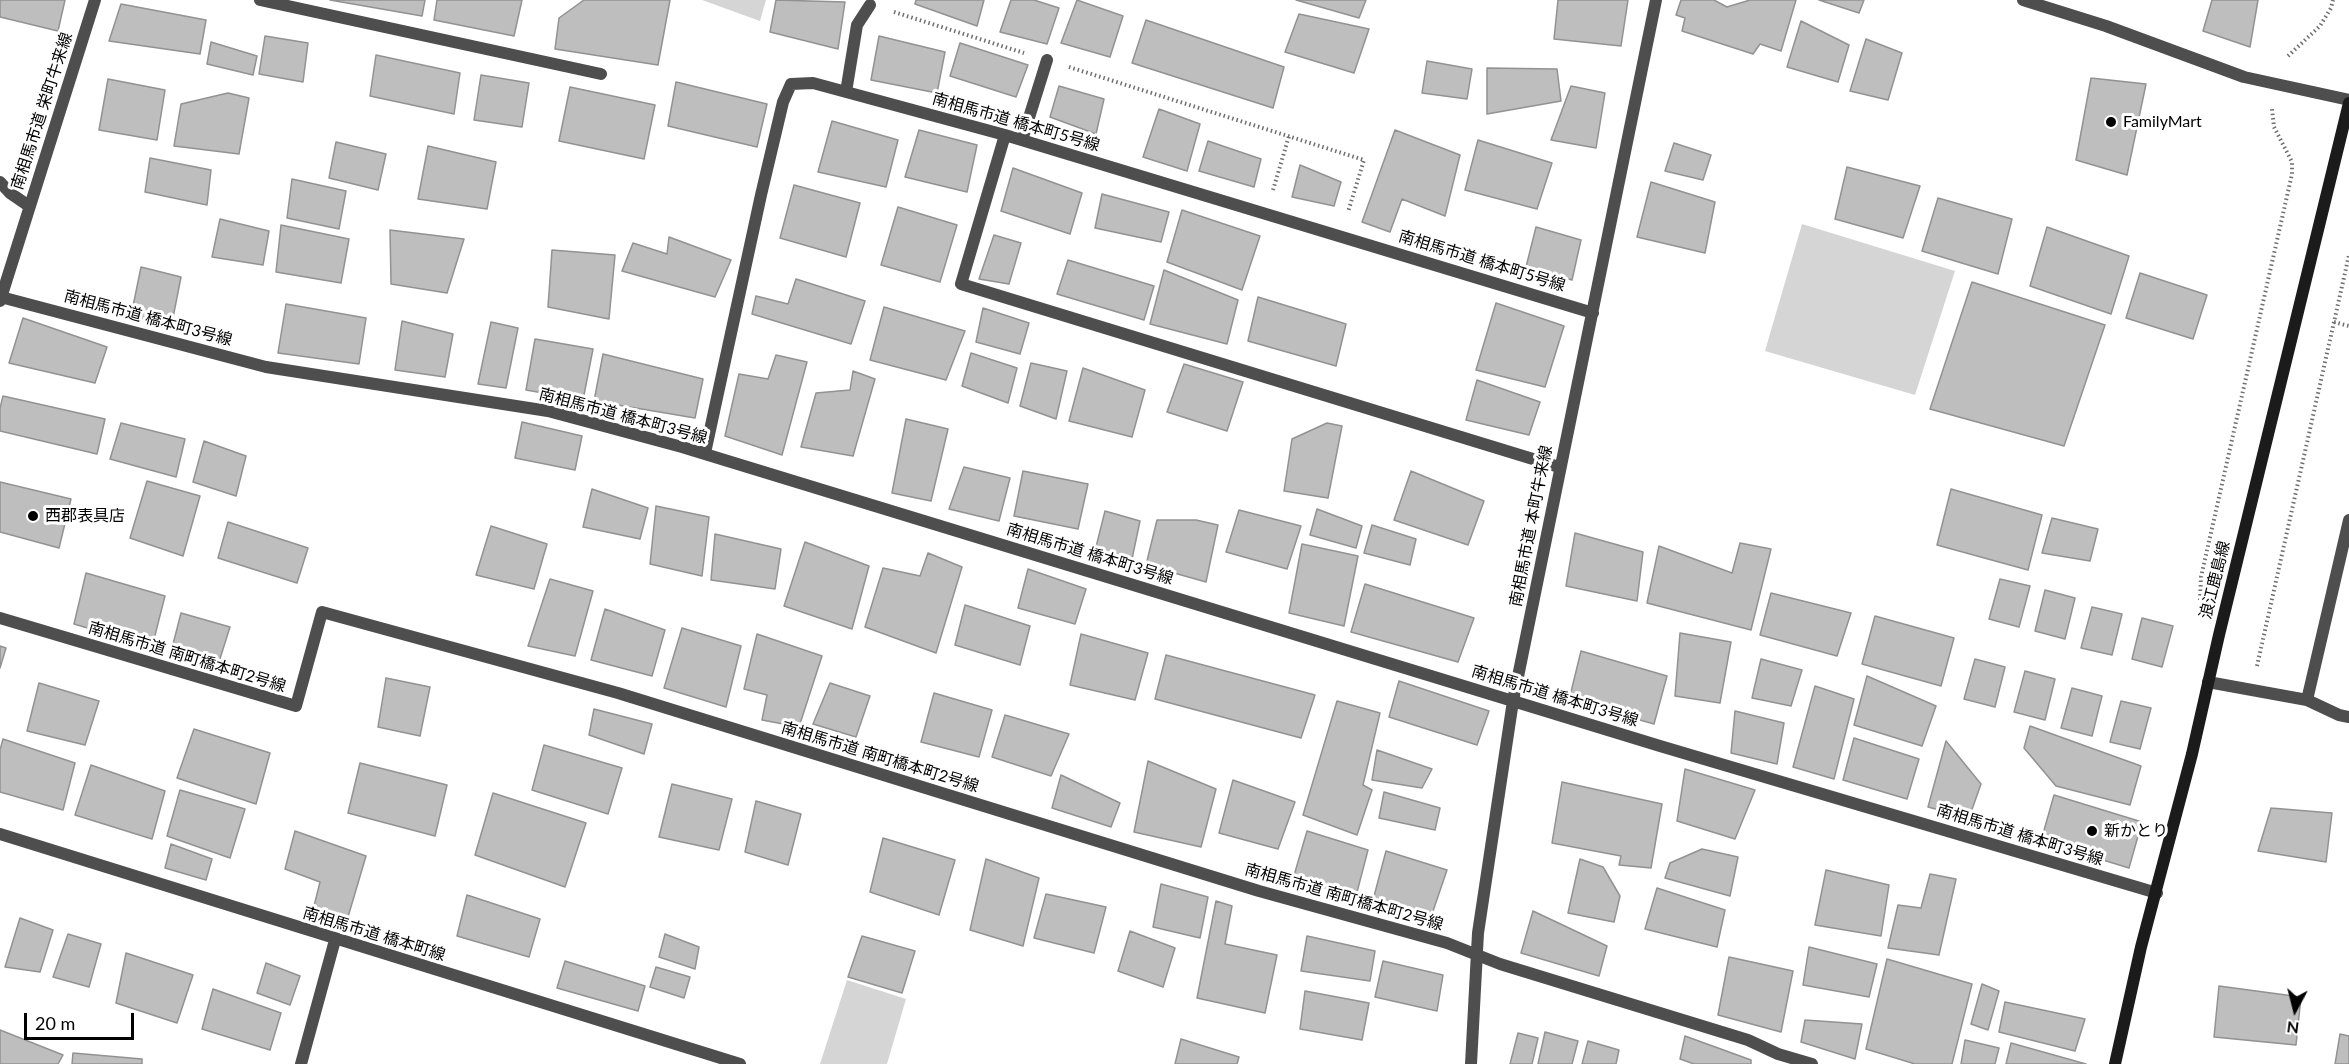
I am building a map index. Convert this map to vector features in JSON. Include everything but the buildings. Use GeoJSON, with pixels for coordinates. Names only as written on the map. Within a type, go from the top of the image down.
{"type":"FeatureCollection","features":[{"type":"Feature","properties":{"kind":"main road","name":"浪江鹿島線"},"geometry":{"type":"LineString","coordinates":[[2115,1064],[2141,947],[2192,754],[2349,102]]}},
{"type":"Feature","properties":{"kind":"street","name":"南相馬市道 栄町牛来線"},"geometry":{"type":"LineString","coordinates":[[1,299],[95,0]]}},
{"type":"Feature","properties":{"kind":"street"},"geometry":{"type":"LineString","coordinates":[[260,0],[601,74]]}},
{"type":"Feature","properties":{"kind":"street","name":"南相馬市道 本町牛来線"},"geometry":{"type":"LineString","coordinates":[[1471,1064],[1478,933],[1513,701],[1559,466],[1593,313],[1656,0]]}},
{"type":"Feature","properties":{"kind":"street"},"geometry":{"type":"LineString","coordinates":[[2023,0],[2106,26],[2244,77],[2349,102]]}},
{"type":"Feature","properties":{"kind":"street"},"geometry":{"type":"LineString","coordinates":[[846,92],[857,24],[870,5]]}},
{"type":"Feature","properties":{"kind":"street"},"geometry":{"type":"LineString","coordinates":[[1022,140],[1047,60]]}},
{"type":"Feature","properties":{"kind":"street","name":"南相馬市道 橋本町5号線"},"geometry":{"type":"LineString","coordinates":[[705,453],[783,102],[791,84],[813,83],[1005,135],[1593,313]]}},
{"type":"Feature","properties":{"kind":"street"},"geometry":{"type":"LineString","coordinates":[[1005,135],[961,285],[1559,466]]}},
{"type":"Feature","properties":{"kind":"street"},"geometry":{"type":"LineString","coordinates":[[0,182],[10,193],[29,206]]}},
{"type":"Feature","properties":{"kind":"street","name":"南相馬市道 橋本町3号線"},"geometry":{"type":"LineString","coordinates":[[1,299],[266,367],[548,411],[705,453],[1513,701],[2157,893]]}},
{"type":"Feature","properties":{"kind":"street"},"geometry":{"type":"LineString","coordinates":[[2307,700],[2348,526]]}},
{"type":"Feature","properties":{"kind":"street","name":"南相馬市道 南町橋本町2号線"},"geometry":{"type":"LineString","coordinates":[[0,618],[296,706],[322,612],[618,693],[1259,891],[1477,953],[1500,964],[1748,1040],[1778,1054],[1812,1064]]}},
{"type":"Feature","properties":{"kind":"street"},"geometry":{"type":"LineString","coordinates":[[2208,682],[2307,700],[2339,715],[2349,717]]}},
{"type":"Feature","properties":{"kind":"street","name":"南相馬市道 橋本町線"},"geometry":{"type":"LineString","coordinates":[[0,834],[740,1064]]}},
{"type":"Feature","properties":{"kind":"street"},"geometry":{"type":"LineString","coordinates":[[301,1064],[335,940]]}},
{"type":"Feature","properties":{"kind":"path"},"geometry":{"type":"LineString","coordinates":[[2288,56],[2320,26],[2334,0]]}},
{"type":"Feature","properties":{"kind":"path"},"geometry":{"type":"LineString","coordinates":[[870,5],[1364,160],[1340,236]]}},
{"type":"Feature","properties":{"kind":"path"},"geometry":{"type":"LineString","coordinates":[[2199,611],[2201,577],[2292,174],[2292,162],[2274,127],[2272,107]]}},
{"type":"Feature","properties":{"kind":"path"},"geometry":{"type":"LineString","coordinates":[[1265,213],[1289,136]]}},
{"type":"Feature","properties":{"kind":"path"},"geometry":{"type":"LineString","coordinates":[[2251,689],[2349,255]]}},
{"type":"Feature","properties":{"kind":"path"},"geometry":{"type":"LineString","coordinates":[[2334,322],[2349,326]]}},
{"type":"Feature","properties":{"kind":"shaded area"},"geometry":{"type":"Polygon","coordinates":[[[702,0],[766,0],[760,21],[702,0]]]}},
{"type":"Feature","properties":{"kind":"shaded area"},"geometry":{"type":"Polygon","coordinates":[[[1802,224],[1955,271],[1915,395],[1765,351],[1802,224]]]}},
{"type":"Feature","properties":{"kind":"shaded area"},"geometry":{"type":"Polygon","coordinates":[[[847,980],[906,999],[887,1064],[820,1064],[847,980]]]}},
{"type":"Feature","properties":{"kind":"place","name":"FamilyMart"},"geometry":{"type":"Point","coordinates":[2111,122]}},
{"type":"Feature","properties":{"kind":"place","name":"西郡表具店"},"geometry":{"type":"Point","coordinates":[33,516]}},
{"type":"Feature","properties":{"kind":"place","name":"新かとり"},"geometry":{"type":"Point","coordinates":[2092,831]}}]}
